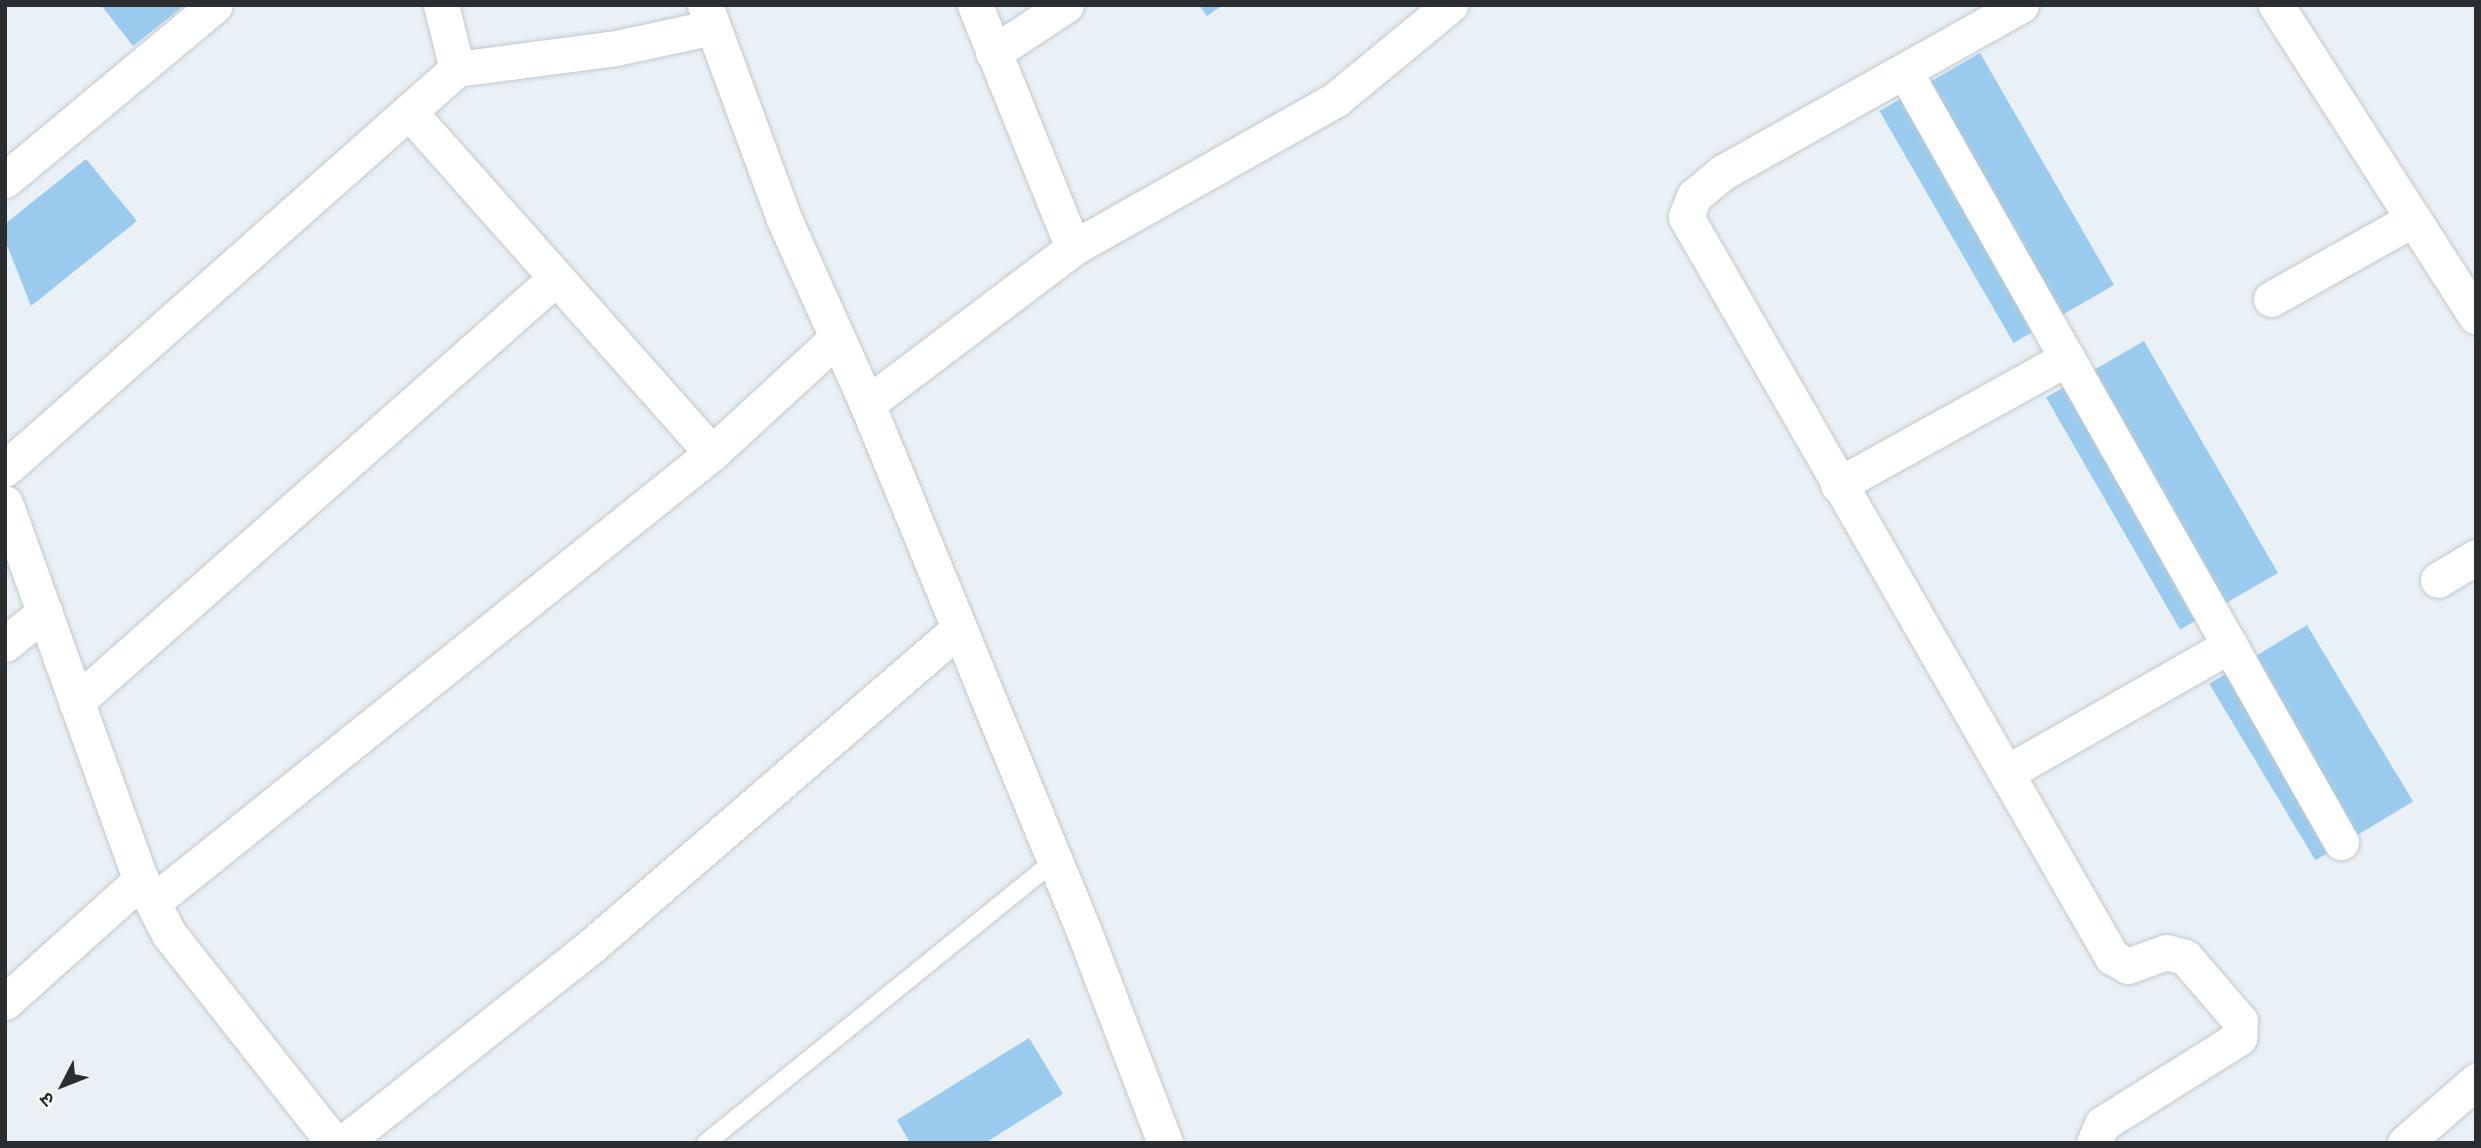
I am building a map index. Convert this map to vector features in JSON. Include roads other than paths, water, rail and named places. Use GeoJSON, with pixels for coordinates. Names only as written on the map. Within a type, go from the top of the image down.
{"type":"FeatureCollection","features":[{"type":"Feature","properties":{"kind":"street"},"geometry":{"type":"LineString","coordinates":[[5,180],[215,5]]}},
{"type":"Feature","properties":{"kind":"street"},"geometry":{"type":"LineString","coordinates":[[441,5],[457,69]]}},
{"type":"Feature","properties":{"kind":"street"},"geometry":{"type":"LineString","coordinates":[[975,5],[1073,248]]}},
{"type":"Feature","properties":{"kind":"street"},"geometry":{"type":"LineString","coordinates":[[993,52],[1066,5]]}},
{"type":"Feature","properties":{"kind":"street"},"geometry":{"type":"LineString","coordinates":[[867,404],[1073,248],[1336,99],[1450,5]]}},
{"type":"Feature","properties":{"kind":"street"},"geometry":{"type":"LineString","coordinates":[[2021,5],[1723,172],[1694,196],[1686,217],[2112,957],[2128,966],[2166,952],[2185,957],[2240,1021],[2239,1038],[2102,1124],[2094,1143]]}},
{"type":"Feature","properties":{"kind":"street"},"geometry":{"type":"LineString","coordinates":[[2276,5],[2476,316]]}},
{"type":"Feature","properties":{"kind":"street"},"geometry":{"type":"LineString","coordinates":[[5,469],[411,114],[457,69],[616,48],[709,16],[785,219],[867,404],[1055,860],[1157,1140]]}},
{"type":"Feature","properties":{"kind":"street"},"geometry":{"type":"LineString","coordinates":[[1905,72],[2340,842]]}},
{"type":"Feature","properties":{"kind":"street"},"geometry":{"type":"LineString","coordinates":[[411,114],[712,453]]}},
{"type":"Feature","properties":{"kind":"street"},"geometry":{"type":"LineString","coordinates":[[2271,299],[2413,219]]}},
{"type":"Feature","properties":{"kind":"street"},"geometry":{"type":"LineString","coordinates":[[76,702],[556,278]]}},
{"type":"Feature","properties":{"kind":"street"},"geometry":{"type":"LineString","coordinates":[[5,1002],[712,453],[836,338]]}},
{"type":"Feature","properties":{"kind":"street"},"geometry":{"type":"LineString","coordinates":[[1839,485],[2067,358]]}},
{"type":"Feature","properties":{"kind":"street"},"geometry":{"type":"LineString","coordinates":[[5,503],[147,891],[169,934],[334,1143]]}},
{"type":"Feature","properties":{"kind":"street"},"geometry":{"type":"LineString","coordinates":[[2438,580],[2476,557]]}},
{"type":"Feature","properties":{"kind":"street"},"geometry":{"type":"LineString","coordinates":[[5,644],[44,612]]}},
{"type":"Feature","properties":{"kind":"street"},"geometry":{"type":"LineString","coordinates":[[343,1143],[589,947],[958,630]]}},
{"type":"Feature","properties":{"kind":"street"},"geometry":{"type":"LineString","coordinates":[[2006,773],[2230,645]]}},
{"type":"Feature","properties":{"kind":"street"},"geometry":{"type":"LineString","coordinates":[[2405,1143],[2476,1081]]}},
{"type":"Feature","properties":{"kind":"lane"},"geometry":{"type":"LineString","coordinates":[[706,1143],[1055,860]]}}]}
